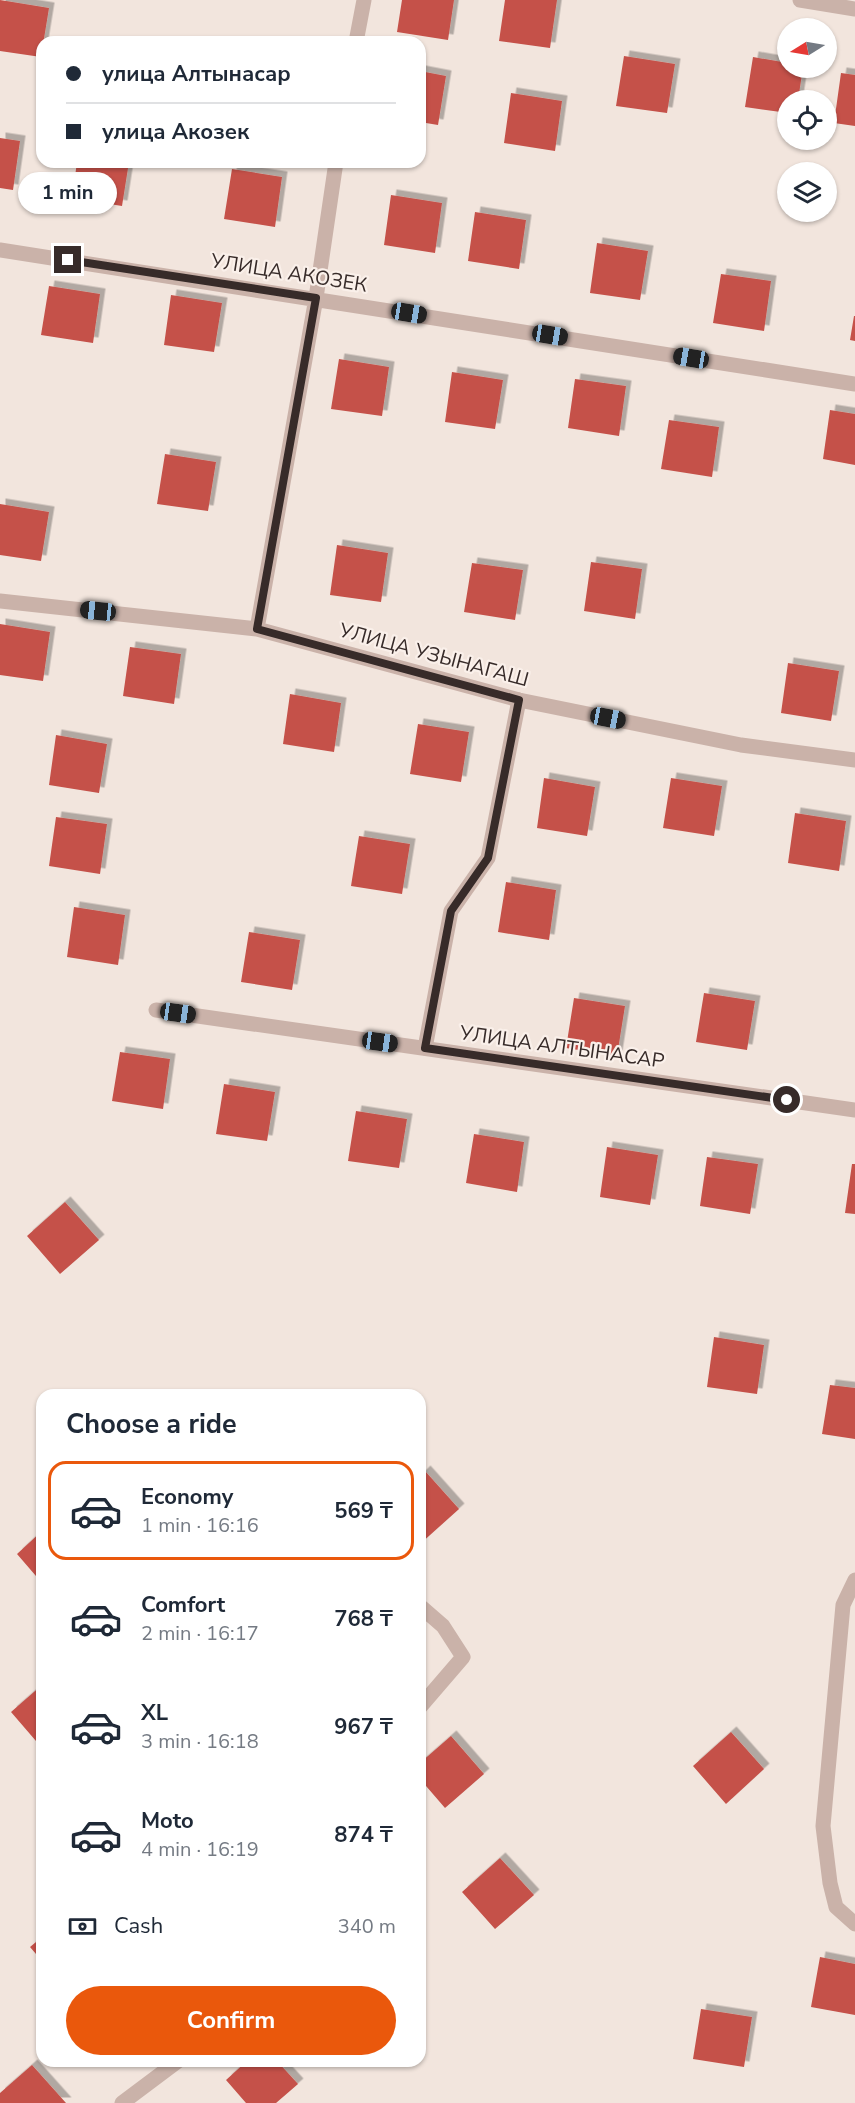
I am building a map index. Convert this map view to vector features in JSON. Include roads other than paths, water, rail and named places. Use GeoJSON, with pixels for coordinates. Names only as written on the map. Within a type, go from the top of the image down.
{"type":"FeatureCollection","features":[{"type":"Feature","properties":{"kind":"street"},"geometry":{"type":"LineString","coordinates":[[357,36],[364,0]]}},
{"type":"Feature","properties":{"kind":"street"},"geometry":{"type":"LineString","coordinates":[[800,0],[855,9]]}},
{"type":"Feature","properties":{"kind":"street"},"geometry":{"type":"LineString","coordinates":[[257,629],[316,298],[335,168]]}},
{"type":"Feature","properties":{"kind":"street","name":"УЛИЦА АКОЗЕК"},"geometry":{"type":"LineString","coordinates":[[0,250],[855,384]]}},
{"type":"Feature","properties":{"kind":"street","name":"УЛИЦА УЗЫНАГАШ"},"geometry":{"type":"LineString","coordinates":[[0,601],[257,629],[519,700],[741,745],[855,760]]}},
{"type":"Feature","properties":{"kind":"street"},"geometry":{"type":"LineString","coordinates":[[425,1048],[451,911],[488,858],[519,700]]}},
{"type":"Feature","properties":{"kind":"street","name":"УЛИЦА АЛТЫНАСАР"},"geometry":{"type":"LineString","coordinates":[[156,1010],[855,1110]]}},
{"type":"Feature","properties":{"kind":"street"},"geometry":{"type":"LineString","coordinates":[[855,1580],[843,1605],[823,1826],[830,1882],[836,1907],[855,1924]]}},
{"type":"Feature","properties":{"kind":"street"},"geometry":{"type":"LineString","coordinates":[[426,1611],[443,1626],[463,1657],[426,1700]]}},
{"type":"Feature","properties":{"kind":"street"},"geometry":{"type":"LineString","coordinates":[[122,2103],[170,2067]]}}]}
